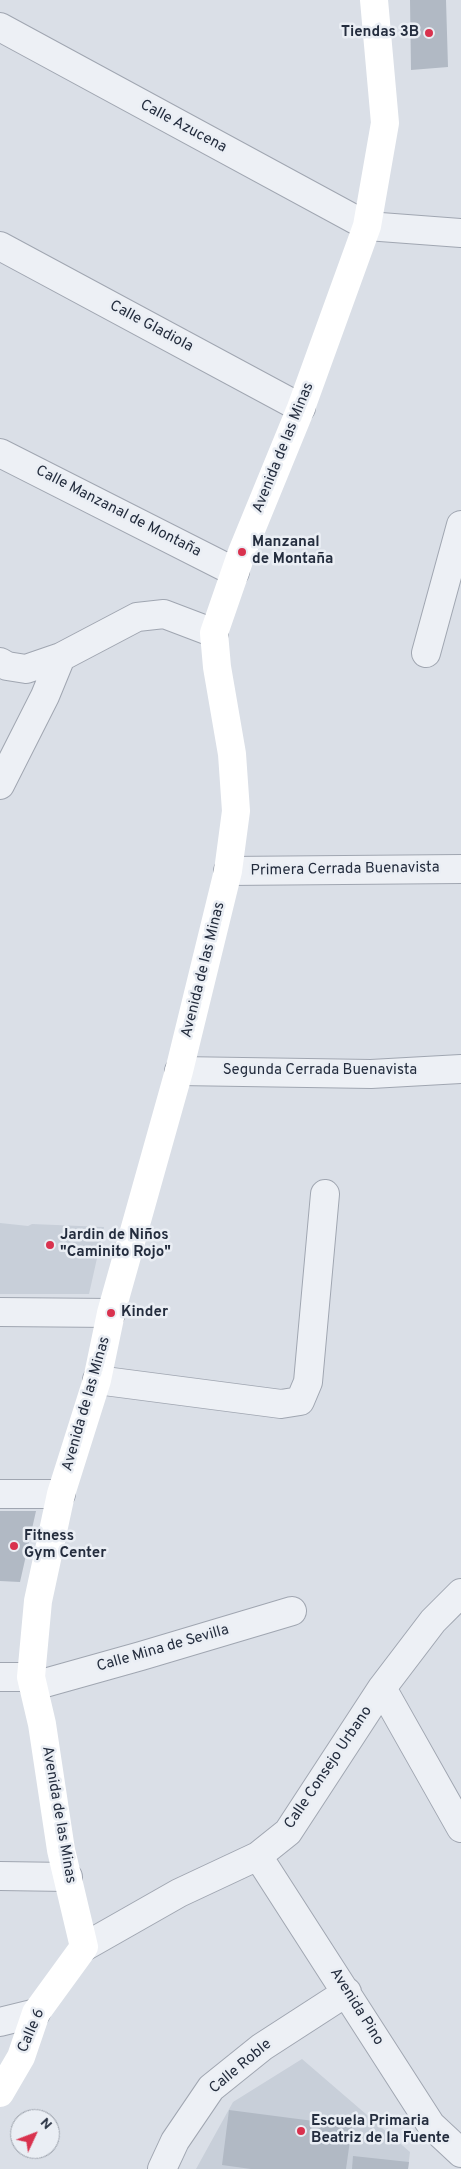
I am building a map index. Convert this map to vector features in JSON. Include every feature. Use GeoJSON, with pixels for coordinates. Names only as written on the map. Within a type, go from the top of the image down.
{"type":"FeatureCollection","features":[{"type":"Feature","properties":{"kind":"street","name":"Avenida de las Minas"},"geometry":{"type":"LineString","coordinates":[[84,1947],[60,1841],[42,1724],[33,1682],[38,1602],[61,1494],[97,1380],[111,1313],[179,1071],[228,871],[236,811],[232,754],[216,667],[214,633],[235,572],[302,408],[367,226],[385,123],[369,3]]}},
{"type":"Feature","properties":{"kind":"street","name":"Calle Azucena"},"geometry":{"type":"LineString","coordinates":[[0,28],[367,226]]}},
{"type":"Feature","properties":{"kind":"street"},"geometry":{"type":"LineString","coordinates":[[367,226],[461,233]]}},
{"type":"Feature","properties":{"kind":"street","name":"Calle Gladiola"},"geometry":{"type":"LineString","coordinates":[[0,246],[302,408]]}},
{"type":"Feature","properties":{"kind":"street","name":"Calle Manzanal de Montaña"},"geometry":{"type":"LineString","coordinates":[[0,453],[235,572]]}},
{"type":"Feature","properties":{"kind":"street"},"geometry":{"type":"LineString","coordinates":[[426,653],[461,525]]}},
{"type":"Feature","properties":{"kind":"street"},"geometry":{"type":"LineString","coordinates":[[0,662],[7,666],[26,670],[61,657],[137,617],[164,614],[214,633]]}},
{"type":"Feature","properties":{"kind":"street"},"geometry":{"type":"LineString","coordinates":[[0,784],[45,696],[61,657]]}},
{"type":"Feature","properties":{"kind":"street","name":"Primera Cerrada Buenavista"},"geometry":{"type":"LineString","coordinates":[[228,871],[461,869]]}},
{"type":"Feature","properties":{"kind":"street","name":"Segunda Cerrada Buenavista"},"geometry":{"type":"LineString","coordinates":[[179,1071],[371,1074],[461,1069]]}},
{"type":"Feature","properties":{"kind":"street"},"geometry":{"type":"LineString","coordinates":[[97,1380],[281,1404],[300,1401],[308,1382],[325,1194]]}},
{"type":"Feature","properties":{"kind":"street"},"geometry":{"type":"LineString","coordinates":[[0,1312],[111,1313]]}},
{"type":"Feature","properties":{"kind":"street"},"geometry":{"type":"LineString","coordinates":[[0,1494],[61,1494]]}},
{"type":"Feature","properties":{"kind":"street","name":"Calle Consejo Urbano"},"geometry":{"type":"LineString","coordinates":[[84,1947],[179,1893],[258,1856],[288,1832],[382,1688],[433,1621],[461,1593]]}},
{"type":"Feature","properties":{"kind":"street","name":"Calle Mina de Sevilla"},"geometry":{"type":"LineString","coordinates":[[0,1677],[33,1682],[141,1656],[292,1611]]}},
{"type":"Feature","properties":{"kind":"street"},"geometry":{"type":"LineString","coordinates":[[382,1688],[461,1828]]}},
{"type":"Feature","properties":{"kind":"street","name":"Avenida Pino"},"geometry":{"type":"LineString","coordinates":[[258,1856],[431,2125],[461,2153]]}},
{"type":"Feature","properties":{"kind":"street"},"geometry":{"type":"LineString","coordinates":[[0,1876],[68,1877]]}},
{"type":"Feature","properties":{"kind":"street","name":"Calle 6"},"geometry":{"type":"LineString","coordinates":[[0,2093],[21,2057],[36,2013],[84,1947]]}},
{"type":"Feature","properties":{"kind":"street","name":"Calle Roble"},"geometry":{"type":"LineString","coordinates":[[162,2169],[175,2141],[211,2088],[262,2047],[347,1992]]}},
{"type":"Feature","properties":{"kind":"street"},"geometry":{"type":"LineString","coordinates":[[0,2022],[36,2013]]}},
{"type":"Feature","properties":{"kind":"shaded area","name":"Jardin de Niños \"Caminito Rojo\""},"geometry":{"type":"Polygon","coordinates":[[[0,1223],[28,1226],[32,1224],[104,1227],[89,1294],[0,1294],[0,1223]]]}},
{"type":"Feature","properties":{"kind":"shaded area","name":"Escuela Primaria Beatriz de la Fuente"},"geometry":{"type":"Polygon","coordinates":[[[302,2059],[410,2152],[408,2169],[196,2169],[233,2102],[302,2059]]]}},
{"type":"Feature","properties":{"kind":"building","name":"Tiendas 3B"},"geometry":{"type":"Polygon","coordinates":[[[410,0],[446,0],[448,67],[411,70],[410,0]]]}},
{"type":"Feature","properties":{"kind":"building","name":"Fitness Gym Center"},"geometry":{"type":"Polygon","coordinates":[[[0,1511],[36,1511],[20,1582],[0,1581],[0,1511]]]}},
{"type":"Feature","properties":{"kind":"building"},"geometry":{"type":"Polygon","coordinates":[[[229,2110],[352,2126],[346,2169],[251,2169],[222,2165],[229,2110]]]}},
{"type":"Feature","properties":{"kind":"building"},"geometry":{"type":"Polygon","coordinates":[[[353,2156],[409,2162],[408,2169],[352,2169],[353,2156]]]}},
{"type":"Feature","properties":{"kind":"place","name":"Tiendas 3B"},"geometry":{"type":"Point","coordinates":[429,33]}},
{"type":"Feature","properties":{"kind":"place","name":"Manzanal de Montaña"},"geometry":{"type":"Point","coordinates":[242,552]}},
{"type":"Feature","properties":{"kind":"place","name":"Jardin de Niños \"Caminito Rojo\""},"geometry":{"type":"Point","coordinates":[50,1245]}},
{"type":"Feature","properties":{"kind":"place","name":"Kinder"},"geometry":{"type":"Point","coordinates":[111,1313]}},
{"type":"Feature","properties":{"kind":"place","name":"Fitness Gym Center"},"geometry":{"type":"Point","coordinates":[14,1546]}},
{"type":"Feature","properties":{"kind":"place","name":"Escuela Primaria Beatriz de la Fuente"},"geometry":{"type":"Point","coordinates":[301,2131]}}]}
